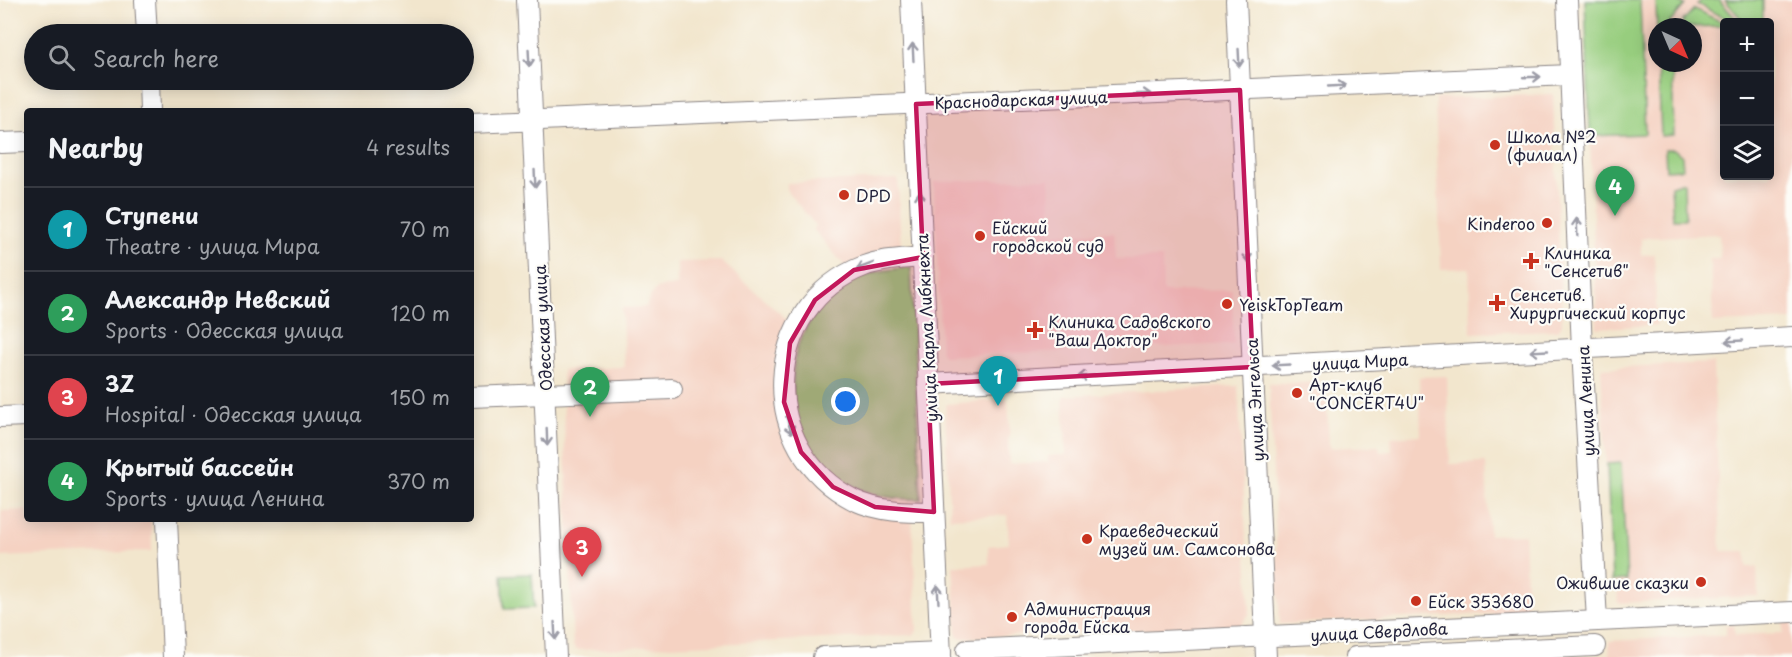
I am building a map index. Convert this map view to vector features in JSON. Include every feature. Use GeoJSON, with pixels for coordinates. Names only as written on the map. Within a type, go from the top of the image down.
{"type":"FeatureCollection","features":[{"type":"Feature","properties":{"kind":"street"},"geometry":{"type":"LineString","coordinates":[[145,0],[146,24]]}},
{"type":"Feature","properties":{"kind":"street","name":"Одесская улица"},"geometry":{"type":"LineString","coordinates":[[526,0],[556,657]]}},
{"type":"Feature","properties":{"kind":"street","name":"улица Карла Либкнехта"},"geometry":{"type":"LineString","coordinates":[[911,0],[941,655]]}},
{"type":"Feature","properties":{"kind":"street","name":"улица Энгельса"},"geometry":{"type":"LineString","coordinates":[[1236,0],[1266,657]]}},
{"type":"Feature","properties":{"kind":"street","name":"улица Ленина"},"geometry":{"type":"LineString","coordinates":[[1567,0],[1595,651]]}},
{"type":"Feature","properties":{"kind":"street","name":"Краснодарская улица"},"geometry":{"type":"LineString","coordinates":[[474,123],[1570,75]]}},
{"type":"Feature","properties":{"kind":"street"},"geometry":{"type":"LineString","coordinates":[[149,90],[150,108]]}},
{"type":"Feature","properties":{"kind":"street"},"geometry":{"type":"LineString","coordinates":[[0,143],[24,142]]}},
{"type":"Feature","properties":{"kind":"street"},"geometry":{"type":"LineString","coordinates":[[923,257],[882,260],[846,275],[825,290],[807,310],[794,332],[786,357],[783,386],[786,414],[793,435],[807,460],[823,478],[843,494],[875,507],[903,512],[934,512]]}},
{"type":"Feature","properties":{"kind":"street","name":"улица Мира"},"geometry":{"type":"LineString","coordinates":[[928,384],[1792,338]]}},
{"type":"Feature","properties":{"kind":"street"},"geometry":{"type":"LineString","coordinates":[[474,397],[672,389]]}},
{"type":"Feature","properties":{"kind":"street"},"geometry":{"type":"LineString","coordinates":[[0,417],[24,416]]}},
{"type":"Feature","properties":{"kind":"street"},"geometry":{"type":"LineString","coordinates":[[167,522],[173,657]]}},
{"type":"Feature","properties":{"kind":"street","name":"улица Свердлова"},"geometry":{"type":"LineString","coordinates":[[967,650],[1792,612]]}},
{"type":"Feature","properties":{"kind":"street"},"geometry":{"type":"LineString","coordinates":[[1565,623],[1566,652]]}},
{"type":"Feature","properties":{"kind":"street"},"geometry":{"type":"LineString","coordinates":[[1355,657],[1595,651]]}},
{"type":"Feature","properties":{"kind":"street"},"geometry":{"type":"LineString","coordinates":[[823,657],[941,655]]}},
{"type":"Feature","properties":{"kind":"highlighted area"},"geometry":{"type":"Polygon","coordinates":[[[1240,90],[1253,367],[928,384],[934,512],[875,507],[833,487],[801,452],[784,402],[790,343],[815,300],[854,270],[923,257],[916,104],[1240,90]]]}},
{"type":"Feature","properties":{"kind":"shaded area"},"geometry":{"type":"Polygon","coordinates":[[[1585,0],[1792,0],[1792,320],[1713,323],[1710,259],[1720,259],[1719,234],[1641,238],[1641,255],[1654,254],[1657,325],[1597,328],[1585,0]]]}},
{"type":"Feature","properties":{"kind":"shaded area"},"geometry":{"type":"Polygon","coordinates":[[[1553,94],[1562,325],[1558,330],[1471,333],[1469,268],[1441,269],[1435,99],[1553,94]]]}},
{"type":"Feature","properties":{"kind":"shaded area"},"geometry":{"type":"Polygon","coordinates":[[[1050,178],[1052,234],[1114,232],[1116,259],[1162,258],[1163,292],[1232,290],[1234,344],[945,356],[941,352],[934,182],[1050,178]]]}},
{"type":"Feature","properties":{"kind":"shaded area"},"geometry":{"type":"Polygon","coordinates":[[[898,179],[901,251],[845,266],[813,229],[816,226],[787,191],[787,183],[898,179]]]}},
{"type":"Feature","properties":{"kind":"shaded area"},"geometry":{"type":"Polygon","coordinates":[[[721,261],[790,322],[775,364],[774,394],[783,434],[802,466],[912,517],[917,631],[914,635],[577,650],[573,646],[562,370],[624,367],[622,308],[646,307],[651,295],[657,289],[677,286],[677,262],[721,261]]]}},
{"type":"Feature","properties":{"kind":"shaded area"},"geometry":{"type":"Polygon","coordinates":[[[1713,363],[1721,551],[1746,551],[1747,567],[1757,567],[1758,596],[1618,603],[1617,581],[1612,581],[1601,368],[1713,363]]]}},
{"type":"Feature","properties":{"kind":"shaded area"},"geometry":{"type":"Polygon","coordinates":[[[1447,376],[1450,464],[1486,463],[1489,535],[1524,534],[1527,612],[1280,624],[1269,384],[1326,382],[1329,448],[1379,446],[1380,452],[1392,451],[1391,437],[1421,435],[1419,377],[1447,376]]]}},
{"type":"Feature","properties":{"kind":"shaded area"},"geometry":{"type":"Polygon","coordinates":[[[1238,386],[1250,613],[1240,626],[957,637],[953,566],[989,564],[988,546],[1009,544],[1007,515],[950,518],[945,412],[947,404],[1008,399],[1009,464],[1048,462],[1048,456],[1066,455],[1063,396],[1238,386]]]}},
{"type":"Feature","properties":{"kind":"shaded area"},"geometry":{"type":"Polygon","coordinates":[[[24,510],[24,522],[151,522],[152,551],[0,557],[1,511],[24,510]]]}},
{"type":"Feature","properties":{"kind":"shaded area"},"geometry":{"type":"Polygon","coordinates":[[[1783,622],[1792,622],[1792,657],[1610,657],[1609,641],[1726,635],[1726,625],[1734,625],[1735,635],[1783,633],[1783,622]]]}},
{"type":"Feature","properties":{"kind":"green space"},"geometry":{"type":"Polygon","coordinates":[[[1585,0],[1640,0],[1645,134],[1590,136],[1585,0]]]}},
{"type":"Feature","properties":{"kind":"green space"},"geometry":{"type":"Polygon","coordinates":[[[1656,0],[1677,0],[1685,5],[1674,18],[1656,18],[1656,0]]]}},
{"type":"Feature","properties":{"kind":"green space"},"geometry":{"type":"Polygon","coordinates":[[[1702,0],[1719,0],[1735,18],[1724,18],[1697,4],[1702,0]]]}},
{"type":"Feature","properties":{"kind":"green space"},"geometry":{"type":"Polygon","coordinates":[[[1725,0],[1763,0],[1763,18],[1741,18],[1725,0]]]}},
{"type":"Feature","properties":{"kind":"green space"},"geometry":{"type":"Polygon","coordinates":[[[1694,9],[1720,21],[1720,26],[1702,27],[1702,18],[1686,18],[1694,9]]]}},
{"type":"Feature","properties":{"kind":"green space"},"geometry":{"type":"Polygon","coordinates":[[[1658,72],[1672,72],[1674,135],[1661,136],[1658,72]]]}},
{"type":"Feature","properties":{"kind":"green space"},"geometry":{"type":"Polygon","coordinates":[[[1665,149],[1674,149],[1682,156],[1683,169],[1666,170],[1665,149]]]}},
{"type":"Feature","properties":{"kind":"green space"},"geometry":{"type":"Polygon","coordinates":[[[1684,182],[1685,219],[1673,219],[1671,186],[1684,182]]]}},
{"type":"Feature","properties":{"kind":"green space"},"geometry":{"type":"Polygon","coordinates":[[[911,267],[921,499],[877,495],[850,485],[838,477],[816,456],[806,442],[800,432],[793,408],[793,371],[796,351],[799,341],[816,313],[837,292],[855,279],[874,272],[911,267]]]}},
{"type":"Feature","properties":{"kind":"green space"},"geometry":{"type":"Polygon","coordinates":[[[1621,463],[1627,580],[1612,581],[1607,464],[1621,463]]]}},
{"type":"Feature","properties":{"kind":"green space"},"geometry":{"type":"Polygon","coordinates":[[[532,574],[534,608],[504,609],[502,575],[532,574]]]}},
{"type":"Feature","properties":{"kind":"place","name":"Школа №2 (филиал)"},"geometry":{"type":"Point","coordinates":[1495,145]}},
{"type":"Feature","properties":{"kind":"place","name":"DPD"},"geometry":{"type":"Point","coordinates":[844,195]}},
{"type":"Feature","properties":{"kind":"place","name":"Крытый бассейн"},"geometry":{"type":"Point","coordinates":[1615,216]}},
{"type":"Feature","properties":{"kind":"place","name":"Kinderoo"},"geometry":{"type":"Point","coordinates":[1547,223]}},
{"type":"Feature","properties":{"kind":"place","name":"Ейский городской суд"},"geometry":{"type":"Point","coordinates":[980,236]}},
{"type":"Feature","properties":{"kind":"place","name":"Клиника \"Сенсетив\""},"geometry":{"type":"Point","coordinates":[1531,261]}},
{"type":"Feature","properties":{"kind":"place","name":"Сенсетив. Хирургический корпус"},"geometry":{"type":"Point","coordinates":[1497,303]}},
{"type":"Feature","properties":{"kind":"place","name":"YeiskTopTeam"},"geometry":{"type":"Point","coordinates":[1227,304]}},
{"type":"Feature","properties":{"kind":"place","name":"Клиника Садовского \"Ваш Доктор\""},"geometry":{"type":"Point","coordinates":[1035,330]}},
{"type":"Feature","properties":{"kind":"place","name":"Арт-клуб \"CONCERT4U\""},"geometry":{"type":"Point","coordinates":[1297,393]}},
{"type":"Feature","properties":{"kind":"place","name":"Ступени"},"geometry":{"type":"Point","coordinates":[998,406]}},
{"type":"Feature","properties":{"kind":"place","name":"Александр Невский"},"geometry":{"type":"Point","coordinates":[590,417]}},
{"type":"Feature","properties":{"kind":"place","name":"Краеведческий музей им. Самсонова"},"geometry":{"type":"Point","coordinates":[1087,539]}},
{"type":"Feature","properties":{"kind":"place","name":"3Z"},"geometry":{"type":"Point","coordinates":[582,577]}},
{"type":"Feature","properties":{"kind":"place","name":"Ожившие сказки"},"geometry":{"type":"Point","coordinates":[1701,582]}},
{"type":"Feature","properties":{"kind":"place","name":"Ейск 353680"},"geometry":{"type":"Point","coordinates":[1416,601]}},
{"type":"Feature","properties":{"kind":"place","name":"Администрация города Ейска"},"geometry":{"type":"Point","coordinates":[1012,617]}}]}
